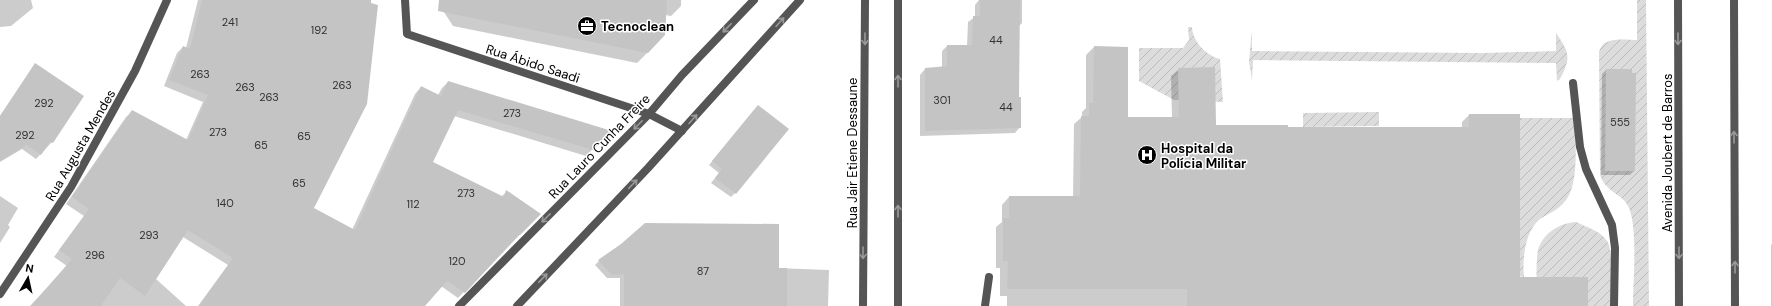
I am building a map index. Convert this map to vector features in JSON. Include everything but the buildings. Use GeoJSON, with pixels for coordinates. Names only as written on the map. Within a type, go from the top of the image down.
{"type":"FeatureCollection","features":[{"type":"Feature","properties":{"kind":"street","name":"Rua Augusta Mendes"},"geometry":{"type":"LineString","coordinates":[[0,294],[72,187],[135,71],[167,0]]}},
{"type":"Feature","properties":{"kind":"street","name":"Rua Ábido Saadi"},"geometry":{"type":"LineString","coordinates":[[405,0],[407,34],[649,114],[682,131]]}},
{"type":"Feature","properties":{"kind":"street","name":"Rua Lauro Cunha Freire"},"geometry":{"type":"LineString","coordinates":[[459,306],[649,114],[682,75],[754,0]]}},
{"type":"Feature","properties":{"kind":"street"},"geometry":{"type":"LineString","coordinates":[[517,306],[682,131],[800,0]]}},
{"type":"Feature","properties":{"kind":"street","name":"Rua Jair Etiene Dessaune"},"geometry":{"type":"LineString","coordinates":[[863,306],[865,0]]}},
{"type":"Feature","properties":{"kind":"street"},"geometry":{"type":"LineString","coordinates":[[898,0],[898,306]]}},
{"type":"Feature","properties":{"kind":"street","name":"Avenida Joubert de Barros"},"geometry":{"type":"LineString","coordinates":[[1678,0],[1679,306]]}},
{"type":"Feature","properties":{"kind":"street"},"geometry":{"type":"LineString","coordinates":[[1734,0],[1735,306]]}},
{"type":"Feature","properties":{"kind":"street"},"geometry":{"type":"LineString","coordinates":[[1573,83],[1580,147],[1586,169],[1612,225],[1615,248],[1614,306]]}},
{"type":"Feature","properties":{"kind":"street"},"geometry":{"type":"LineString","coordinates":[[985,306],[989,277]]}},
{"type":"Feature","properties":{"kind":"shaded area"},"geometry":{"type":"Polygon","coordinates":[[[1637,0],[1646,0],[1649,306],[1633,306],[1634,242],[1632,218],[1629,208],[1622,199],[1605,185],[1600,174],[1599,52],[1601,47],[1609,41],[1637,40],[1637,0]]]}},
{"type":"Feature","properties":{"kind":"shaded area"},"geometry":{"type":"Polygon","coordinates":[[[1188,27],[1192,27],[1194,37],[1205,51],[1220,59],[1223,102],[1174,100],[1139,81],[1139,48],[1183,48],[1189,40],[1188,27]]]}},
{"type":"Feature","properties":{"kind":"shaded area"},"geometry":{"type":"Polygon","coordinates":[[[1252,30],[1252,51],[1483,53],[1556,51],[1556,33],[1564,46],[1567,60],[1560,79],[1557,81],[1556,63],[1253,60],[1252,80],[1249,61],[1252,30]]]}},
{"type":"Feature","properties":{"kind":"shaded area"},"geometry":{"type":"Polygon","coordinates":[[[1379,112],[1379,126],[1303,127],[1303,113],[1379,112]]]}},
{"type":"Feature","properties":{"kind":"shaded area"},"geometry":{"type":"Polygon","coordinates":[[[1520,118],[1575,118],[1576,159],[1574,180],[1568,197],[1562,205],[1540,219],[1531,231],[1524,254],[1524,277],[1518,276],[1520,118]]]}},
{"type":"Feature","properties":{"kind":"shaded area"},"geometry":{"type":"Polygon","coordinates":[[[1576,222],[1593,230],[1607,241],[1611,254],[1612,272],[1610,306],[1537,306],[1537,266],[1539,247],[1545,237],[1554,229],[1564,224],[1576,222]]]}},
{"type":"Feature","properties":{"kind":"place","name":"Tecnoclean"},"geometry":{"type":"Point","coordinates":[587,26]}},
{"type":"Feature","properties":{"kind":"place","name":"Hospital da Polícia Militar"},"geometry":{"type":"Point","coordinates":[1147,155]}}]}
